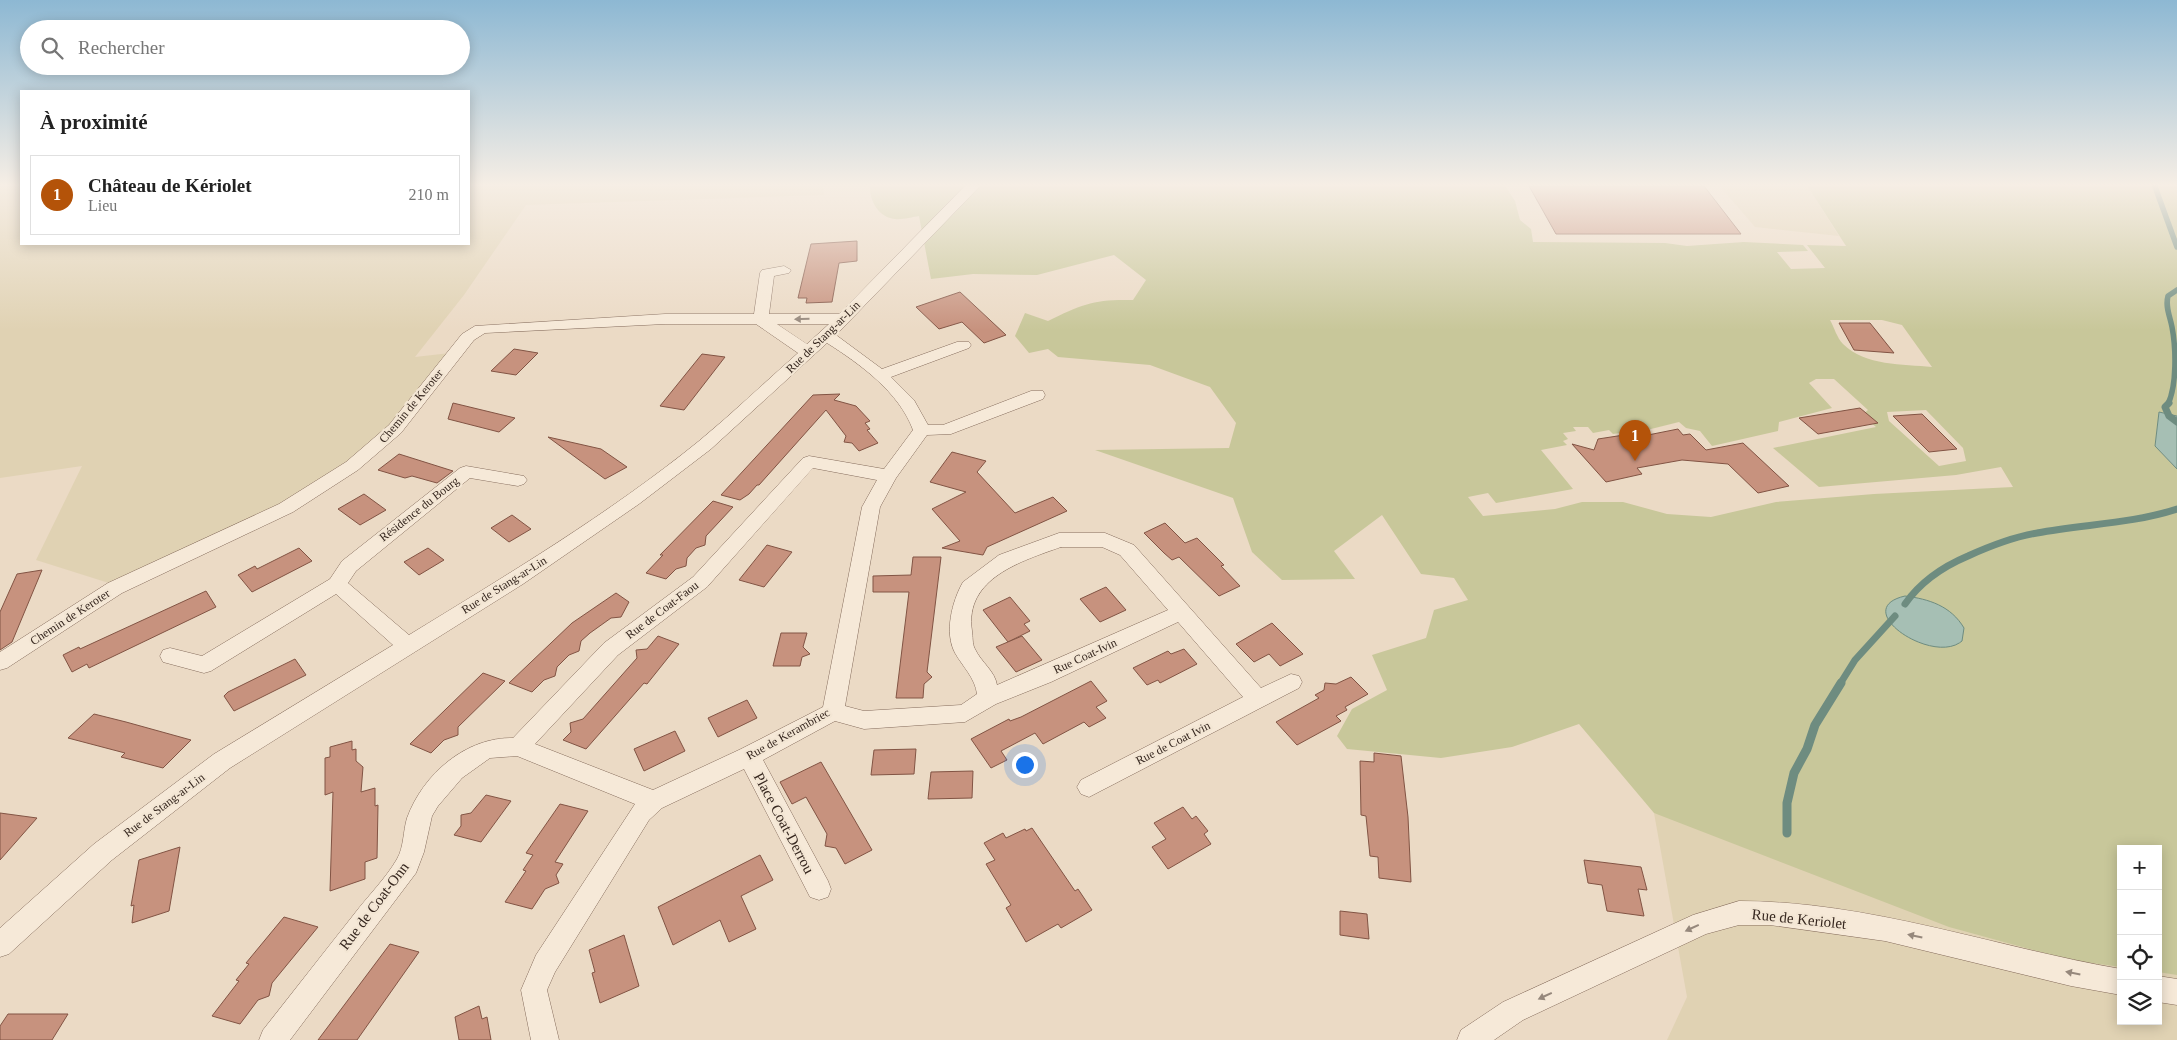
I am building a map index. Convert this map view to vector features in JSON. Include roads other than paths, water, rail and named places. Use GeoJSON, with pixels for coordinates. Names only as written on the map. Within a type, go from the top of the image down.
{"type":"FeatureCollection","features":[{"type":"Feature","properties":{"kind":"street","name":"Rue de Stang-ar-Lin"},"geometry":{"type":"LineString","coordinates":[[0,945],[103,852],[208,772],[516,579],[632,500],[705,444],[826,336],[928,233]]}},
{"type":"Feature","properties":{"kind":"street"},"geometry":{"type":"LineString","coordinates":[[784,270],[767,273],[761,320],[808,352]]}},
{"type":"Feature","properties":{"kind":"street","name":"Chemin de Keroter"},"geometry":{"type":"LineString","coordinates":[[6,659],[115,588],[286,508],[346,471],[376,448],[395,429],[468,337],[481,330],[666,319],[843,319]]}},
{"type":"Feature","properties":{"kind":"street"},"geometry":{"type":"LineString","coordinates":[[826,336],[881,374],[920,419],[922,430],[945,430],[1038,395]]}},
{"type":"Feature","properties":{"kind":"street"},"geometry":{"type":"LineString","coordinates":[[881,374],[963,345]]}},
{"type":"Feature","properties":{"kind":"street","name":"Rue de Kerambriec"},"geometry":{"type":"LineString","coordinates":[[545,1040],[534,990],[545,964],[627,832],[641,813],[654,801],[749,756],[833,712],[871,507],[888,476],[922,430]]}},
{"type":"Feature","properties":{"kind":"street","name":"Rue de Coat-Faou"},"geometry":{"type":"LineString","coordinates":[[518,747],[611,649],[700,582],[809,462],[888,476]]}},
{"type":"Feature","properties":{"kind":"street","name":"Résidence du Bourg"},"geometry":{"type":"LineString","coordinates":[[170,656],[204,665],[337,584],[349,566],[425,507],[466,472],[518,480]]}},
{"type":"Feature","properties":{"kind":"street"},"geometry":{"type":"LineString","coordinates":[[988,698],[986,682],[964,650],[960,620],[970,587],[1006,560],[1059,540],[1105,540],[1127,550],[1258,699],[1291,682]]}},
{"type":"Feature","properties":{"kind":"street"},"geometry":{"type":"LineString","coordinates":[[337,584],[407,646]]}},
{"type":"Feature","properties":{"kind":"street","name":"Rue Coat-Ivin"},"geometry":{"type":"LineString","coordinates":[[833,712],[864,720],[965,713],[988,698],[1043,676],[1181,612]]}},
{"type":"Feature","properties":{"kind":"street","name":"Rue de Coat Ivin"},"geometry":{"type":"LineString","coordinates":[[1089,787],[1258,699]]}},
{"type":"Feature","properties":{"kind":"street","name":"Rue de Coat-Onn"},"geometry":{"type":"LineString","coordinates":[[273,1040],[407,865],[414,849],[419,819],[426,803],[456,769],[479,752],[495,747],[518,747],[654,801]]}},
{"type":"Feature","properties":{"kind":"street","name":"Place Coat-Derrou"},"geometry":{"type":"LineString","coordinates":[[749,756],[819,889]]}},
{"type":"Feature","properties":{"kind":"street","name":"Rue de Keriolet"},"geometry":{"type":"LineString","coordinates":[[1471,1040],[1513,1011],[1702,923],[1738,913],[1770,912],[1885,929],[2071,973],[2117,981]]}},
{"type":"Feature","properties":{"kind":"street"},"geometry":{"type":"LineString","coordinates":[[2162,990],[2177,992]]}},
{"type":"Feature","properties":{"kind":"waterway"},"geometry":{"type":"LineString","coordinates":[[2172,233],[2177,247]]}},
{"type":"Feature","properties":{"kind":"waterway"},"geometry":{"type":"LineString","coordinates":[[2168,404],[2173,387],[2175,356],[2167,300],[2168,296],[2177,290]]}},
{"type":"Feature","properties":{"kind":"waterway"},"geometry":{"type":"LineString","coordinates":[[2168,404],[2165,407],[2169,416],[2177,422]]}},
{"type":"Feature","properties":{"kind":"waterway"},"geometry":{"type":"LineString","coordinates":[[1905,604],[1918,588],[1941,570],[1958,560],[2002,542],[2037,533],[2125,521],[2177,509]]}},
{"type":"Feature","properties":{"kind":"waterway"},"geometry":{"type":"LineString","coordinates":[[1840,684],[1855,660],[1895,616]]}},
{"type":"Feature","properties":{"kind":"waterway"},"geometry":{"type":"LineString","coordinates":[[1787,833],[1787,803],[1794,773],[1807,749],[1815,725],[1841,683]]}},
{"type":"Feature","properties":{"kind":"place","name":"Château de Kériolet"},"geometry":{"type":"Point","coordinates":[1635,461]}}]}
